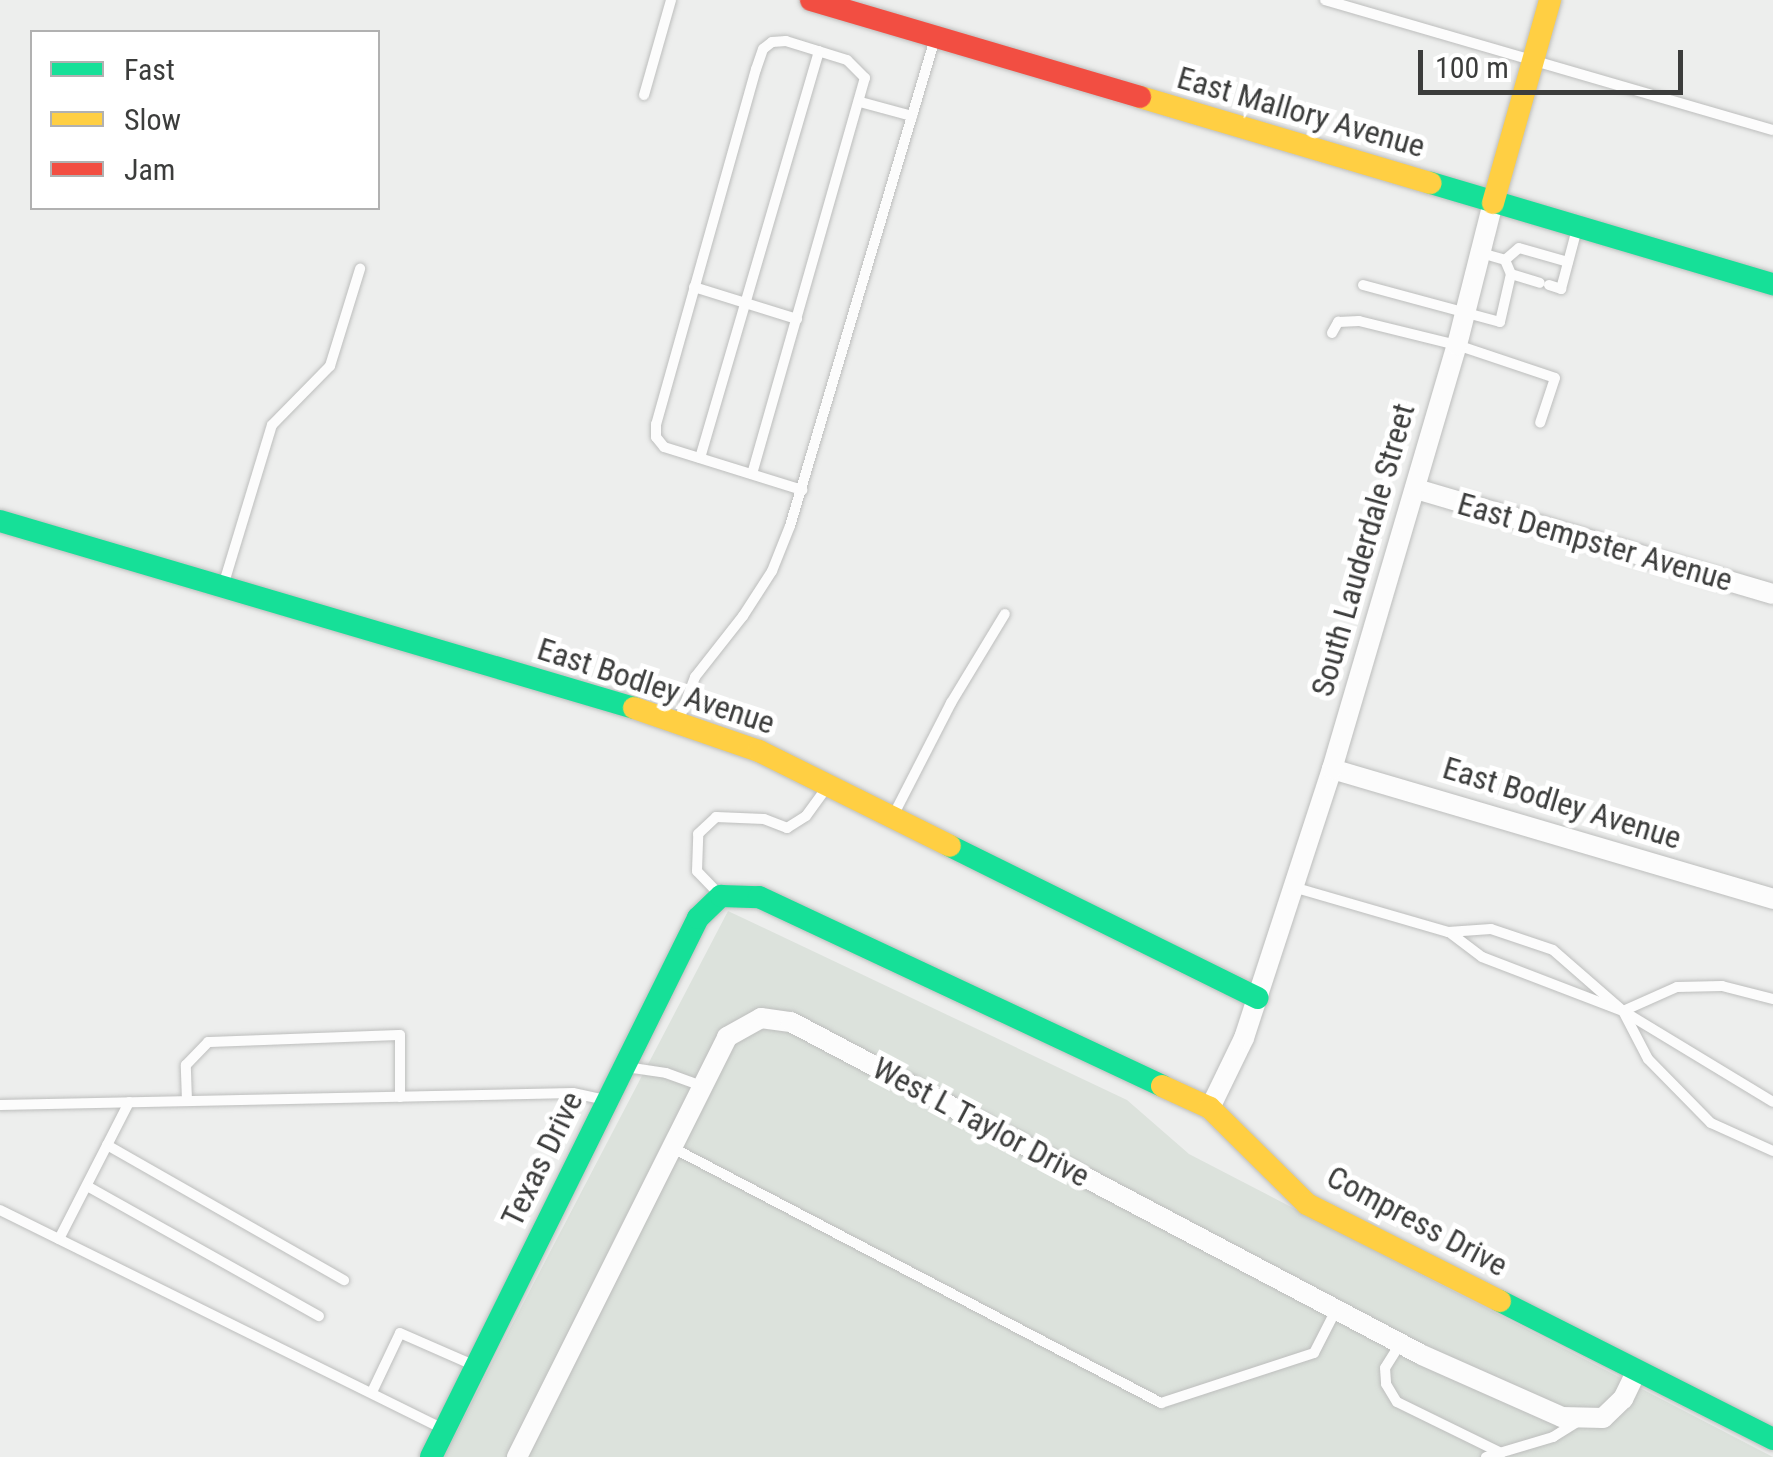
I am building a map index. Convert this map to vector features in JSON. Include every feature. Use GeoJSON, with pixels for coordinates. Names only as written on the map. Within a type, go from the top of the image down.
{"type":"FeatureCollection","features":[{"type":"Feature","properties":{"kind":"street","name":"East Mallory Avenue"},"geometry":{"type":"LineString","coordinates":[[811,0],[870,9],[936,38],[1773,284]]}},
{"type":"Feature","properties":{"kind":"street","name":"South Lauderdale Street"},"geometry":{"type":"LineString","coordinates":[[1210,1108],[1244,1038],[1332,769],[1457,345],[1550,0]]}},
{"type":"Feature","properties":{"kind":"street","name":"East Dempster Avenue"},"geometry":{"type":"LineString","coordinates":[[1416,489],[1773,594]]}},
{"type":"Feature","properties":{"kind":"street","name":"East Bodley Avenue"},"geometry":{"type":"LineString","coordinates":[[0,521],[678,723],[759,751],[1257,998]]}},
{"type":"Feature","properties":{"kind":"street","name":"East Bodley Avenue"},"geometry":{"type":"LineString","coordinates":[[1332,769],[1773,900]]}},
{"type":"Feature","properties":{"kind":"street","name":"Texas Drive"},"geometry":{"type":"LineString","coordinates":[[431,1457],[698,918],[720,896]]}},
{"type":"Feature","properties":{"kind":"street","name":"Compress Drive"},"geometry":{"type":"LineString","coordinates":[[720,896],[759,897],[1210,1108],[1307,1204],[1773,1439]]}},
{"type":"Feature","properties":{"kind":"street","name":"West L Taylor Drive"},"geometry":{"type":"LineString","coordinates":[[517,1457],[727,1037],[761,1018],[791,1022],[1400,1344],[1562,1417],[1584,1418]]}},
{"type":"Feature","properties":{"kind":"street"},"geometry":{"type":"LineString","coordinates":[[1584,1418],[1603,1418],[1623,1399],[1637,1370]]}},
{"type":"Feature","properties":{"kind":"lane"},"geometry":{"type":"LineString","coordinates":[[644,95],[671,0]]}},
{"type":"Feature","properties":{"kind":"lane"},"geometry":{"type":"LineString","coordinates":[[1324,0],[1773,130]]}},
{"type":"Feature","properties":{"kind":"lane"},"geometry":{"type":"LineString","coordinates":[[678,723],[695,677],[744,616],[772,571],[802,490],[936,38]]}},
{"type":"Feature","properties":{"kind":"lane"},"geometry":{"type":"LineString","coordinates":[[752,474],[865,78],[847,60],[786,40],[772,42],[764,49],[694,287],[656,437],[664,447],[802,490]]}},
{"type":"Feature","properties":{"kind":"lane"},"geometry":{"type":"LineString","coordinates":[[700,458],[818,51]]}},
{"type":"Feature","properties":{"kind":"lane"},"geometry":{"type":"LineString","coordinates":[[860,102],[912,116]]}},
{"type":"Feature","properties":{"kind":"lane"},"geometry":{"type":"LineString","coordinates":[[1511,274],[1561,288],[1577,227]]}},
{"type":"Feature","properties":{"kind":"lane"},"geometry":{"type":"LineString","coordinates":[[1505,260],[1519,248],[1568,262]]}},
{"type":"Feature","properties":{"kind":"lane"},"geometry":{"type":"LineString","coordinates":[[1480,253],[1505,260]]}},
{"type":"Feature","properties":{"kind":"lane"},"geometry":{"type":"LineString","coordinates":[[1363,285],[1500,322],[1511,274],[1505,260]]}},
{"type":"Feature","properties":{"kind":"lane"},"geometry":{"type":"LineString","coordinates":[[223,586],[272,424],[330,366],[360,269]]}},
{"type":"Feature","properties":{"kind":"lane"},"geometry":{"type":"LineString","coordinates":[[694,287],[797,319]]}},
{"type":"Feature","properties":{"kind":"lane"},"geometry":{"type":"LineString","coordinates":[[1332,333],[1338,322],[1359,321],[1457,345],[1555,378],[1540,423]]}},
{"type":"Feature","properties":{"kind":"lane"},"geometry":{"type":"LineString","coordinates":[[893,818],[951,704],[1005,614]]}},
{"type":"Feature","properties":{"kind":"lane"},"geometry":{"type":"LineString","coordinates":[[720,896],[697,871],[698,834],[716,817],[764,819],[787,828],[806,816],[829,786]]}},
{"type":"Feature","properties":{"kind":"lane"},"geometry":{"type":"LineString","coordinates":[[1294,887],[1448,932],[1491,929],[1553,950],[1623,1011],[1773,1102]]}},
{"type":"Feature","properties":{"kind":"lane"},"geometry":{"type":"LineString","coordinates":[[1448,932],[1482,958],[1623,1011],[1648,1058],[1710,1123],[1773,1151]]}},
{"type":"Feature","properties":{"kind":"lane"},"geometry":{"type":"LineString","coordinates":[[1623,1011],[1677,987],[1722,986],[1773,999]]}},
{"type":"Feature","properties":{"kind":"lane"},"geometry":{"type":"LineString","coordinates":[[187,1101],[186,1065],[208,1042],[400,1035],[400,1097]]}},
{"type":"Feature","properties":{"kind":"lane"},"geometry":{"type":"LineString","coordinates":[[623,1067],[666,1073],[702,1086]]}},
{"type":"Feature","properties":{"kind":"lane"},"geometry":{"type":"LineString","coordinates":[[0,1104],[574,1093],[606,1100]]}},
{"type":"Feature","properties":{"kind":"lane"},"geometry":{"type":"LineString","coordinates":[[59,1239],[130,1102]]}},
{"type":"Feature","properties":{"kind":"lane"},"geometry":{"type":"LineString","coordinates":[[108,1145],[344,1280]]}},
{"type":"Feature","properties":{"kind":"lane"},"geometry":{"type":"LineString","coordinates":[[672,1147],[1161,1403],[1314,1353],[1336,1310]]}},
{"type":"Feature","properties":{"kind":"lane"},"geometry":{"type":"LineString","coordinates":[[86,1186],[319,1316]]}},
{"type":"Feature","properties":{"kind":"lane"},"geometry":{"type":"LineString","coordinates":[[0,1210],[445,1429]]}},
{"type":"Feature","properties":{"kind":"lane"},"geometry":{"type":"LineString","coordinates":[[372,1392],[400,1333],[476,1366]]}},
{"type":"Feature","properties":{"kind":"lane"},"geometry":{"type":"LineString","coordinates":[[1400,1344],[1385,1368],[1386,1384],[1397,1402],[1501,1453]]}},
{"type":"Feature","properties":{"kind":"lane"},"geometry":{"type":"LineString","coordinates":[[1486,1457],[1553,1437],[1584,1418]]}},
{"type":"Feature","properties":{"kind":"shaded area"},"geometry":{"type":"Polygon","coordinates":[[[728,911],[1127,1100],[1189,1154],[1773,1457],[443,1457],[728,911]]]}},
{"type":"Feature","properties":{"kind":"traffic: fast"},"geometry":{"type":"LineString","coordinates":[[1431,183],[1773,284]]}},
{"type":"Feature","properties":{"kind":"traffic: fast"},"geometry":{"type":"LineString","coordinates":[[0,521],[634,708]]}},
{"type":"Feature","properties":{"kind":"traffic: fast"},"geometry":{"type":"LineString","coordinates":[[950,846],[1257,998]]}},
{"type":"Feature","properties":{"kind":"traffic: fast"},"geometry":{"type":"LineString","coordinates":[[431,1457],[698,918],[721,896],[759,897],[1162,1086]]}},
{"type":"Feature","properties":{"kind":"traffic: fast"},"geometry":{"type":"LineString","coordinates":[[1500,1301],[1773,1439]]}},
{"type":"Feature","properties":{"kind":"traffic: slow"},"geometry":{"type":"LineString","coordinates":[[1493,203],[1550,0]]}},
{"type":"Feature","properties":{"kind":"traffic: slow"},"geometry":{"type":"LineString","coordinates":[[1140,97],[1431,183]]}},
{"type":"Feature","properties":{"kind":"traffic: slow"},"geometry":{"type":"LineString","coordinates":[[634,708],[759,751],[950,846]]}},
{"type":"Feature","properties":{"kind":"traffic: slow"},"geometry":{"type":"LineString","coordinates":[[1162,1086],[1210,1108],[1307,1204],[1500,1301]]}},
{"type":"Feature","properties":{"kind":"traffic: jam"},"geometry":{"type":"LineString","coordinates":[[811,0],[1140,97]]}}]}
